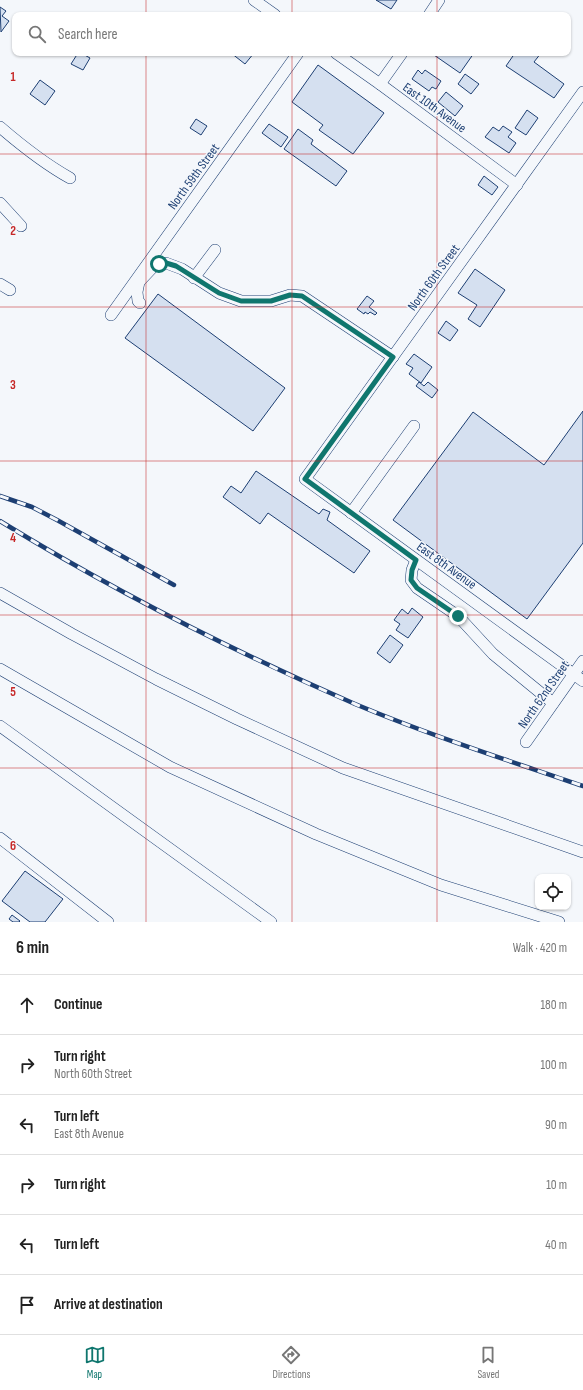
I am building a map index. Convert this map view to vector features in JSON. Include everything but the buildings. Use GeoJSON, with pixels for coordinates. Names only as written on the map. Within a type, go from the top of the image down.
{"type":"FeatureCollection","features":[{"type":"Feature","properties":{"kind":"street"},"geometry":{"type":"LineString","coordinates":[[254,0],[270,12]]}},
{"type":"Feature","properties":{"kind":"street"},"geometry":{"type":"LineString","coordinates":[[431,12],[439,0]]}},
{"type":"Feature","properties":{"kind":"street","name":"North 59th Street"},"geometry":{"type":"LineString","coordinates":[[111,315],[296,56]]}},
{"type":"Feature","properties":{"kind":"street","name":"East 10th Avenue"},"geometry":{"type":"LineString","coordinates":[[340,56],[517,185]]}},
{"type":"Feature","properties":{"kind":"street"},"geometry":{"type":"LineString","coordinates":[[380,84],[400,56]]}},
{"type":"Feature","properties":{"kind":"street","name":"North 60th Street"},"geometry":{"type":"LineString","coordinates":[[305,479],[583,92]]}},
{"type":"Feature","properties":{"kind":"street"},"geometry":{"type":"LineString","coordinates":[[0,127],[49,166],[70,178]]}},
{"type":"Feature","properties":{"kind":"street"},"geometry":{"type":"LineString","coordinates":[[0,203],[21,226]]}},
{"type":"Feature","properties":{"kind":"street"},"geometry":{"type":"LineString","coordinates":[[194,278],[215,250]]}},
{"type":"Feature","properties":{"kind":"street"},"geometry":{"type":"LineString","coordinates":[[140,303],[138,301],[137,292],[139,282],[154,266],[166,263],[176,266],[219,293],[241,301],[271,301],[290,295],[302,296],[393,357]]}},
{"type":"Feature","properties":{"kind":"street"},"geometry":{"type":"LineString","coordinates":[[0,284],[10,290]]}},
{"type":"Feature","properties":{"kind":"street"},"geometry":{"type":"LineString","coordinates":[[352,513],[414,426]]}},
{"type":"Feature","properties":{"kind":"street","name":"East 8th Avenue"},"geometry":{"type":"LineString","coordinates":[[305,479],[583,681]]}},
{"type":"Feature","properties":{"kind":"street"},"geometry":{"type":"LineString","coordinates":[[416,560],[412,570],[411,580],[417,588],[458,616],[493,654],[553,703]]}},
{"type":"Feature","properties":{"kind":"street"},"geometry":{"type":"LineString","coordinates":[[0,593],[156,679],[237,719],[343,768],[583,852]]}},
{"type":"Feature","properties":{"kind":"street","name":"North 62nd Street"},"geometry":{"type":"LineString","coordinates":[[526,742],[583,661]]}},
{"type":"Feature","properties":{"kind":"street"},"geometry":{"type":"LineString","coordinates":[[0,669],[170,767],[316,834],[441,885],[559,922]]}},
{"type":"Feature","properties":{"kind":"street"},"geometry":{"type":"LineString","coordinates":[[0,726],[270,922]]}},
{"type":"Feature","properties":{"kind":"street"},"geometry":{"type":"LineString","coordinates":[[0,838],[108,922]]}},
{"type":"Feature","properties":{"kind":"railway"},"geometry":{"type":"LineString","coordinates":[[0,496],[32,507],[174,585]]}},
{"type":"Feature","properties":{"kind":"railway"},"geometry":{"type":"LineString","coordinates":[[0,521],[130,596],[174,619],[309,684],[411,726],[583,786]]}},
{"type":"Feature","properties":{"kind":"route"},"geometry":{"type":"LineString","coordinates":[[159,264],[166,263],[176,266],[219,293],[241,301],[271,301],[290,295],[302,296],[393,357],[305,479],[416,560],[412,570],[411,580],[417,588],[458,616]]}}]}
